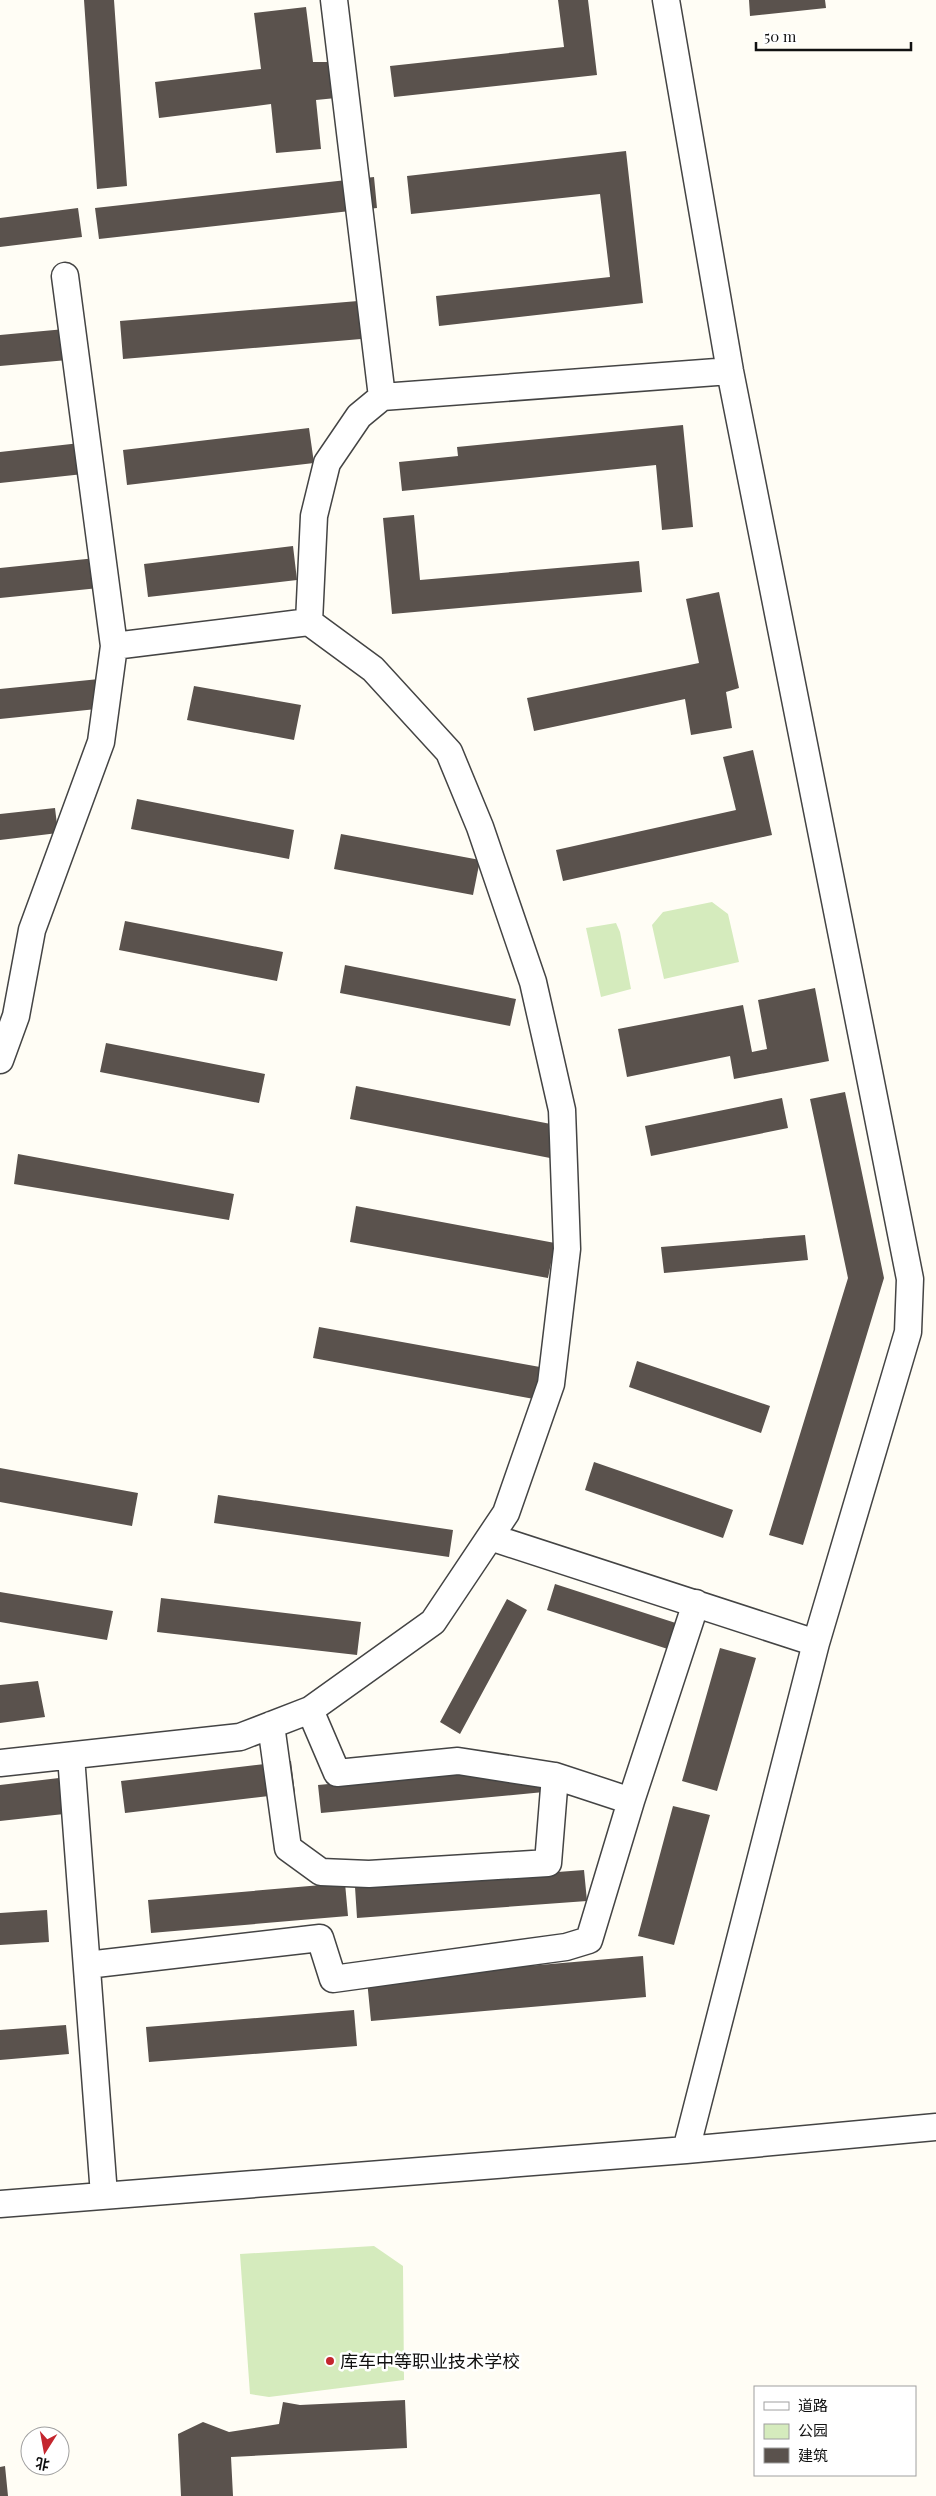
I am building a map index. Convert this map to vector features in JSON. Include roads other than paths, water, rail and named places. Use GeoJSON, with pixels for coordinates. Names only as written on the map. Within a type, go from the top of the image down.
{"type":"FeatureCollection","features":[{"type":"Feature","properties":{"kind":"street"},"geometry":{"type":"LineString","coordinates":[[334,0],[382,397]]}},
{"type":"Feature","properties":{"kind":"street"},"geometry":{"type":"LineString","coordinates":[[666,0],[730,371],[910,1279],[908,1332],[816,1643],[686,2150]]}},
{"type":"Feature","properties":{"kind":"street"},"geometry":{"type":"LineString","coordinates":[[0,1060],[16,1016],[32,930],[101,742],[114,646],[65,276]]}},
{"type":"Feature","properties":{"kind":"street"},"geometry":{"type":"LineString","coordinates":[[309,622],[314,516],[327,463],[359,416],[382,397],[730,371]]}},
{"type":"Feature","properties":{"kind":"street"},"geometry":{"type":"LineString","coordinates":[[0,1763],[240,1738],[310,1710],[434,1622],[506,1513],[550,1384],[567,1249],[562,1110],[533,982],[480,827],[450,752],[373,669],[309,622],[114,646]]}},
{"type":"Feature","properties":{"kind":"street"},"geometry":{"type":"LineString","coordinates":[[490,1537],[816,1643]]}},
{"type":"Feature","properties":{"kind":"street"},"geometry":{"type":"LineString","coordinates":[[87,1965],[320,1938],[333,1979],[566,1947],[589,1940],[631,1801],[696,1604]]}},
{"type":"Feature","properties":{"kind":"street"},"geometry":{"type":"LineString","coordinates":[[310,1710],[336,1773],[458,1761],[555,1776],[631,1801]]}},
{"type":"Feature","properties":{"kind":"street"},"geometry":{"type":"LineString","coordinates":[[271,1725],[288,1848],[321,1872],[369,1874],[548,1863],[555,1776]]}},
{"type":"Feature","properties":{"kind":"street"},"geometry":{"type":"LineString","coordinates":[[71,1756],[104,2195]]}},
{"type":"Feature","properties":{"kind":"street"},"geometry":{"type":"LineString","coordinates":[[0,2204],[686,2150],[936,2127]]}},
{"type":"Feature","properties":{"kind":"place","name":"库车中等职业技术学校"},"geometry":{"type":"Point","coordinates":[330,2361]}}]}
